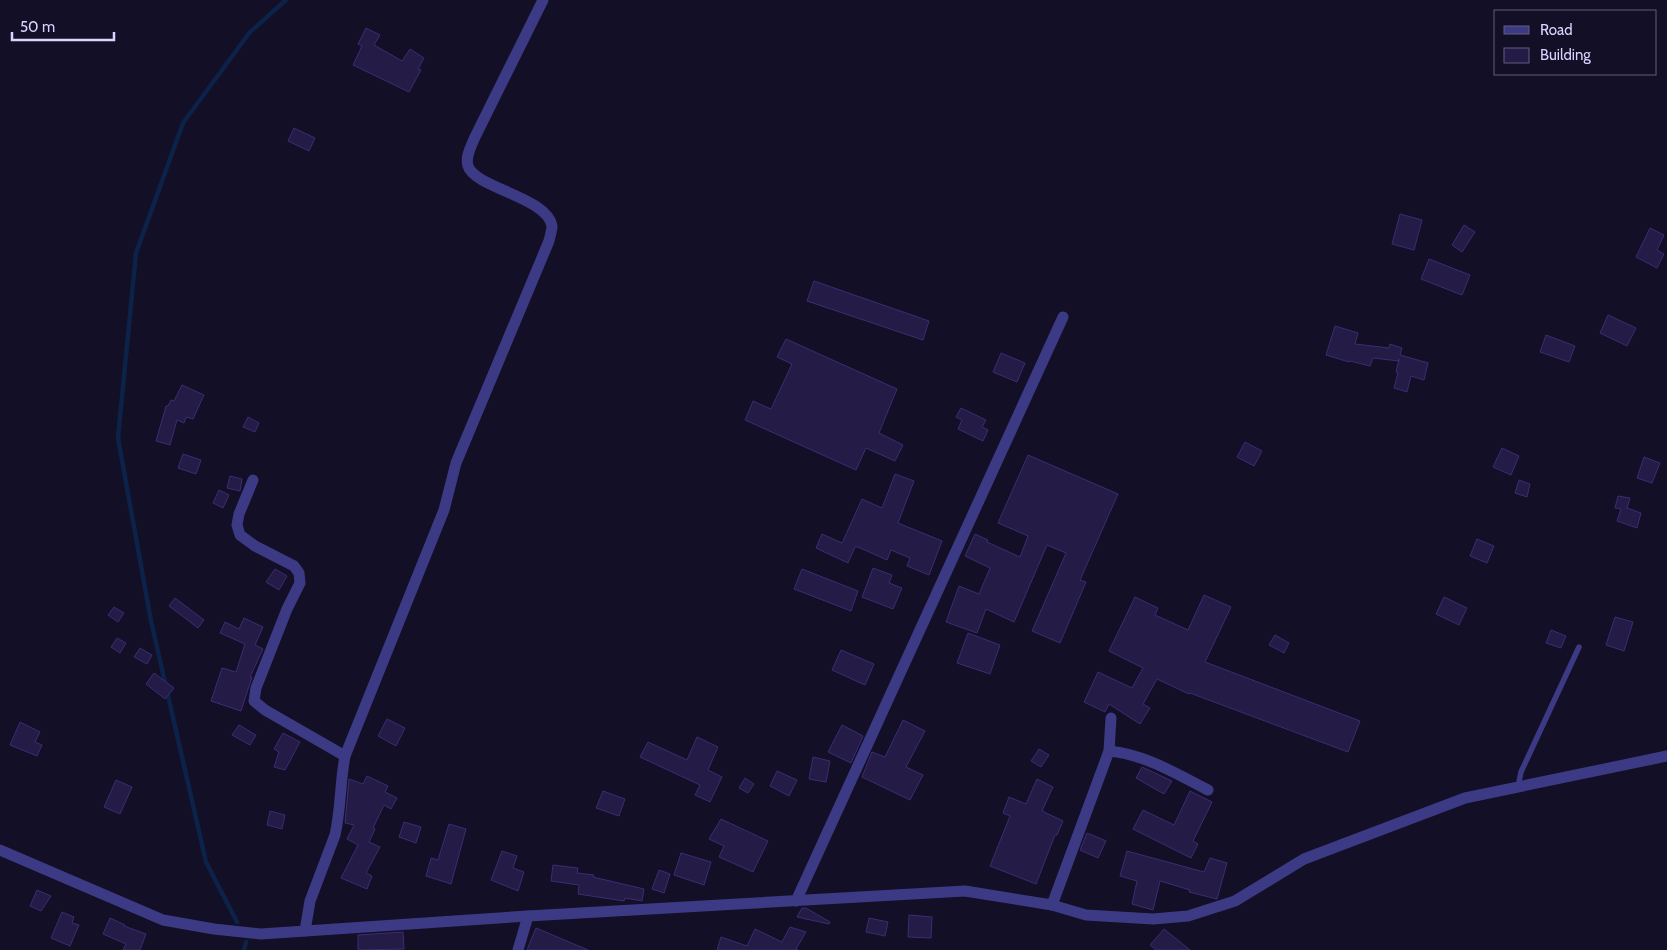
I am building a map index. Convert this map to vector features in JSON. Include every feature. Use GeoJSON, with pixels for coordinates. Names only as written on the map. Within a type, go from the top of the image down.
{"type":"FeatureCollection","features":[{"type":"Feature","properties":{"kind":"street"},"geometry":{"type":"LineString","coordinates":[[305,931],[310,901],[338,824],[340,779],[345,756],[444,510],[456,463],[549,241],[552,228],[548,216],[539,208],[476,176],[468,166],[467,156],[542,0]]}},
{"type":"Feature","properties":{"kind":"street"},"geometry":{"type":"LineString","coordinates":[[796,901],[1063,317]]}},
{"type":"Feature","properties":{"kind":"street"},"geometry":{"type":"LineString","coordinates":[[253,480],[239,514],[237,525],[240,535],[254,546],[294,566],[299,573],[300,583],[287,609],[256,688],[254,701],[265,710],[345,756]]}},
{"type":"Feature","properties":{"kind":"street"},"geometry":{"type":"LineString","coordinates":[[1052,905],[1109,751],[1112,718]]}},
{"type":"Feature","properties":{"kind":"street"},"geometry":{"type":"LineString","coordinates":[[1109,751],[1126,752],[1208,790]]}},
{"type":"Feature","properties":{"kind":"street"},"geometry":{"type":"LineString","coordinates":[[0,850],[163,920],[214,929],[261,934],[528,916],[965,891],[1052,905],[1086,915],[1153,918],[1188,916],[1236,901],[1304,860],[1465,798],[1667,756]]}},
{"type":"Feature","properties":{"kind":"street"},"geometry":{"type":"LineString","coordinates":[[518,950],[528,916]]}},
{"type":"Feature","properties":{"kind":"lane"},"geometry":{"type":"LineString","coordinates":[[1518,787],[1520,772],[1579,647]]}},
{"type":"Feature","properties":{"kind":"building"},"geometry":{"type":"Polygon","coordinates":[[[366,28],[380,35],[374,45],[402,61],[410,49],[424,58],[418,69],[421,70],[409,92],[353,65],[362,46],[358,44],[366,28]]]}},
{"type":"Feature","properties":{"kind":"building"},"geometry":{"type":"Polygon","coordinates":[[[294,128],[315,138],[309,151],[288,141],[294,128]]]}},
{"type":"Feature","properties":{"kind":"building"},"geometry":{"type":"Polygon","coordinates":[[[1400,214],[1422,220],[1414,250],[1392,244],[1400,214]]]}},
{"type":"Feature","properties":{"kind":"building"},"geometry":{"type":"Polygon","coordinates":[[[1464,225],[1475,232],[1462,252],[1452,245],[1464,225]]]}},
{"type":"Feature","properties":{"kind":"building"},"geometry":{"type":"Polygon","coordinates":[[[1650,228],[1664,235],[1657,250],[1664,254],[1657,268],[1636,257],[1650,228]]]}},
{"type":"Feature","properties":{"kind":"building"},"geometry":{"type":"Polygon","coordinates":[[[1429,259],[1470,275],[1462,295],[1421,279],[1429,259]]]}},
{"type":"Feature","properties":{"kind":"building"},"geometry":{"type":"Polygon","coordinates":[[[814,281],[929,321],[923,340],[807,301],[814,281]]]}},
{"type":"Feature","properties":{"kind":"building"},"geometry":{"type":"Polygon","coordinates":[[[1608,315],[1636,328],[1627,346],[1600,333],[1608,315]]]}},
{"type":"Feature","properties":{"kind":"building"},"geometry":{"type":"Polygon","coordinates":[[[1335,326],[1358,333],[1355,344],[1389,348],[1390,344],[1402,348],[1400,355],[1428,363],[1424,380],[1411,376],[1407,392],[1394,388],[1399,361],[1373,358],[1370,366],[1326,355],[1335,326]]]}},
{"type":"Feature","properties":{"kind":"building"},"geometry":{"type":"Polygon","coordinates":[[[1546,335],[1575,346],[1569,362],[1540,352],[1546,335]]]}},
{"type":"Feature","properties":{"kind":"building"},"geometry":{"type":"Polygon","coordinates":[[[786,339],[897,389],[879,433],[903,445],[895,461],[866,448],[856,470],[745,420],[753,401],[771,409],[792,364],[777,357],[786,339]]]}},
{"type":"Feature","properties":{"kind":"building"},"geometry":{"type":"Polygon","coordinates":[[[1001,353],[1025,363],[1017,382],[993,372],[1001,353]]]}},
{"type":"Feature","properties":{"kind":"building"},"geometry":{"type":"Polygon","coordinates":[[[182,385],[204,395],[193,419],[186,417],[184,423],[177,420],[170,445],[156,441],[166,406],[168,406],[171,400],[174,401],[182,385]]]}},
{"type":"Feature","properties":{"kind":"building"},"geometry":{"type":"Polygon","coordinates":[[[961,408],[986,420],[982,427],[988,430],[983,441],[958,429],[962,420],[956,417],[961,408]]]}},
{"type":"Feature","properties":{"kind":"building"},"geometry":{"type":"Polygon","coordinates":[[[248,417],[259,423],[255,432],[243,427],[248,417]]]}},
{"type":"Feature","properties":{"kind":"building"},"geometry":{"type":"Polygon","coordinates":[[[1245,442],[1262,451],[1254,466],[1237,457],[1245,442]]]}},
{"type":"Feature","properties":{"kind":"building"},"geometry":{"type":"Polygon","coordinates":[[[1502,448],[1519,456],[1511,475],[1493,467],[1502,448]]]}},
{"type":"Feature","properties":{"kind":"building"},"geometry":{"type":"Polygon","coordinates":[[[183,454],[201,460],[196,474],[178,468],[183,454]]]}},
{"type":"Feature","properties":{"kind":"building"},"geometry":{"type":"Polygon","coordinates":[[[1028,455],[1118,494],[1080,580],[1086,582],[1060,643],[1032,631],[1066,553],[1047,545],[1014,622],[986,609],[977,633],[946,622],[959,586],[979,594],[990,568],[965,556],[975,534],[988,540],[987,542],[1020,557],[1028,536],[998,523],[1028,455]]]}},
{"type":"Feature","properties":{"kind":"building"},"geometry":{"type":"Polygon","coordinates":[[[1644,457],[1660,463],[1652,483],[1637,478],[1644,457]]]}},
{"type":"Feature","properties":{"kind":"building"},"geometry":{"type":"Polygon","coordinates":[[[895,474],[914,481],[898,523],[942,541],[929,575],[907,566],[910,558],[891,550],[887,560],[855,547],[848,563],[816,548],[822,534],[842,543],[862,499],[882,508],[895,474]]]}},
{"type":"Feature","properties":{"kind":"building"},"geometry":{"type":"Polygon","coordinates":[[[230,476],[242,479],[240,491],[227,488],[230,476]]]}},
{"type":"Feature","properties":{"kind":"building"},"geometry":{"type":"Polygon","coordinates":[[[1519,480],[1530,484],[1527,497],[1515,493],[1519,480]]]}},
{"type":"Feature","properties":{"kind":"building"},"geometry":{"type":"Polygon","coordinates":[[[219,490],[229,495],[223,508],[213,503],[219,490]]]}},
{"type":"Feature","properties":{"kind":"building"},"geometry":{"type":"Polygon","coordinates":[[[1618,496],[1630,498],[1627,508],[1641,513],[1637,528],[1617,521],[1621,509],[1615,508],[1618,496]]]}},
{"type":"Feature","properties":{"kind":"building"},"geometry":{"type":"Polygon","coordinates":[[[1477,539],[1494,546],[1487,563],[1470,556],[1477,539]]]}},
{"type":"Feature","properties":{"kind":"building"},"geometry":{"type":"Polygon","coordinates":[[[873,568],[892,575],[889,583],[902,588],[893,609],[862,597],[873,568]]]}},
{"type":"Feature","properties":{"kind":"building"},"geometry":{"type":"Polygon","coordinates":[[[275,569],[287,576],[279,590],[266,582],[275,569]]]}},
{"type":"Feature","properties":{"kind":"building"},"geometry":{"type":"Polygon","coordinates":[[[802,569],[858,591],[851,611],[794,589],[802,569]]]}},
{"type":"Feature","properties":{"kind":"building"},"geometry":{"type":"Polygon","coordinates":[[[1204,595],[1231,607],[1205,662],[1360,721],[1348,752],[1189,694],[1157,679],[1143,704],[1150,708],[1140,724],[1109,704],[1105,712],[1084,702],[1098,672],[1132,688],[1143,668],[1109,651],[1135,597],[1158,608],[1155,615],[1188,630],[1204,595]]]}},
{"type":"Feature","properties":{"kind":"building"},"geometry":{"type":"Polygon","coordinates":[[[1444,597],[1467,608],[1459,625],[1436,614],[1444,597]]]}},
{"type":"Feature","properties":{"kind":"building"},"geometry":{"type":"Polygon","coordinates":[[[175,598],[204,620],[198,628],[169,606],[175,598]]]}},
{"type":"Feature","properties":{"kind":"building"},"geometry":{"type":"Polygon","coordinates":[[[114,607],[124,613],[118,622],[108,615],[114,607]]]}},
{"type":"Feature","properties":{"kind":"building"},"geometry":{"type":"Polygon","coordinates":[[[1615,617],[1633,622],[1624,651],[1606,645],[1615,617]]]}},
{"type":"Feature","properties":{"kind":"building"},"geometry":{"type":"Polygon","coordinates":[[[244,618],[263,627],[255,645],[263,649],[250,677],[252,677],[241,711],[211,701],[222,668],[236,672],[245,644],[220,633],[225,622],[239,629],[244,618]]]}},
{"type":"Feature","properties":{"kind":"building"},"geometry":{"type":"Polygon","coordinates":[[[1551,630],[1566,636],[1561,648],[1546,643],[1551,630]]]}},
{"type":"Feature","properties":{"kind":"building"},"geometry":{"type":"Polygon","coordinates":[[[968,633],[1000,645],[990,674],[957,663],[968,633]]]}},
{"type":"Feature","properties":{"kind":"building"},"geometry":{"type":"Polygon","coordinates":[[[1275,635],[1289,643],[1284,653],[1269,645],[1275,635]]]}},
{"type":"Feature","properties":{"kind":"building"},"geometry":{"type":"Polygon","coordinates":[[[117,638],[126,643],[120,653],[111,647],[117,638]]]}},
{"type":"Feature","properties":{"kind":"building"},"geometry":{"type":"Polygon","coordinates":[[[140,648],[152,655],[147,664],[134,657],[140,648]]]}},
{"type":"Feature","properties":{"kind":"building"},"geometry":{"type":"Polygon","coordinates":[[[841,650],[874,664],[865,685],[832,670],[841,650]]]}},
{"type":"Feature","properties":{"kind":"building"},"geometry":{"type":"Polygon","coordinates":[[[154,673],[174,688],[165,699],[146,684],[154,673]]]}},
{"type":"Feature","properties":{"kind":"building"},"geometry":{"type":"Polygon","coordinates":[[[387,719],[405,728],[396,746],[378,736],[387,719]]]}},
{"type":"Feature","properties":{"kind":"building"},"geometry":{"type":"Polygon","coordinates":[[[903,720],[925,731],[906,767],[923,775],[910,800],[862,777],[872,752],[885,757],[903,720]]]}},
{"type":"Feature","properties":{"kind":"building"},"geometry":{"type":"Polygon","coordinates":[[[20,722],[40,732],[35,742],[42,745],[37,756],[10,745],[20,722]]]}},
{"type":"Feature","properties":{"kind":"building"},"geometry":{"type":"Polygon","coordinates":[[[239,725],[256,735],[250,745],[232,735],[239,725]]]}},
{"type":"Feature","properties":{"kind":"building"},"geometry":{"type":"Polygon","coordinates":[[[842,725],[863,736],[851,763],[828,752],[842,725]]]}},
{"type":"Feature","properties":{"kind":"building"},"geometry":{"type":"Polygon","coordinates":[[[283,733],[300,742],[285,770],[274,767],[279,752],[274,749],[283,733]]]}},
{"type":"Feature","properties":{"kind":"building"},"geometry":{"type":"Polygon","coordinates":[[[697,737],[718,747],[708,770],[722,777],[710,802],[695,795],[700,785],[640,757],[648,742],[687,760],[697,737]]]}},
{"type":"Feature","properties":{"kind":"building"},"geometry":{"type":"Polygon","coordinates":[[[1039,749],[1049,755],[1041,767],[1031,761],[1039,749]]]}},
{"type":"Feature","properties":{"kind":"building"},"geometry":{"type":"Polygon","coordinates":[[[813,757],[830,761],[826,782],[809,779],[813,757]]]}},
{"type":"Feature","properties":{"kind":"building"},"geometry":{"type":"Polygon","coordinates":[[[1142,767],[1172,781],[1164,794],[1136,778],[1142,767]]]}},
{"type":"Feature","properties":{"kind":"building"},"geometry":{"type":"Polygon","coordinates":[[[777,771],[797,780],[789,796],[770,786],[777,771]]]}},
{"type":"Feature","properties":{"kind":"building"},"geometry":{"type":"Polygon","coordinates":[[[367,776],[388,786],[385,792],[397,798],[391,809],[384,805],[373,828],[375,829],[369,842],[380,847],[366,873],[372,876],[367,889],[341,878],[358,845],[347,839],[354,825],[345,823],[349,779],[363,784],[367,776]]]}},
{"type":"Feature","properties":{"kind":"building"},"geometry":{"type":"Polygon","coordinates":[[[745,778],[754,784],[748,793],[739,788],[745,778]]]}},
{"type":"Feature","properties":{"kind":"building"},"geometry":{"type":"Polygon","coordinates":[[[1037,779],[1053,787],[1042,811],[1063,821],[1057,835],[1055,835],[1036,884],[990,866],[1010,816],[1003,813],[1009,797],[1026,804],[1037,779]]]}},
{"type":"Feature","properties":{"kind":"building"},"geometry":{"type":"Polygon","coordinates":[[[116,780],[132,787],[120,814],[104,807],[116,780]]]}},
{"type":"Feature","properties":{"kind":"building"},"geometry":{"type":"Polygon","coordinates":[[[603,791],[625,799],[619,816],[596,808],[603,791]]]}},
{"type":"Feature","properties":{"kind":"building"},"geometry":{"type":"Polygon","coordinates":[[[1190,791],[1212,802],[1193,841],[1198,844],[1191,858],[1133,829],[1143,810],[1174,825],[1190,791]]]}},
{"type":"Feature","properties":{"kind":"building"},"geometry":{"type":"Polygon","coordinates":[[[270,811],[285,815],[282,829],[267,825],[270,811]]]}},
{"type":"Feature","properties":{"kind":"building"},"geometry":{"type":"Polygon","coordinates":[[[721,819],[768,841],[753,872],[719,857],[724,846],[709,839],[721,819]]]}},
{"type":"Feature","properties":{"kind":"building"},"geometry":{"type":"Polygon","coordinates":[[[404,822],[421,827],[416,843],[399,837],[404,822]]]}},
{"type":"Feature","properties":{"kind":"building"},"geometry":{"type":"Polygon","coordinates":[[[449,824],[466,829],[451,884],[426,876],[431,858],[438,860],[449,824]]]}},
{"type":"Feature","properties":{"kind":"building"},"geometry":{"type":"Polygon","coordinates":[[[1087,833],[1106,841],[1098,858],[1080,850],[1087,833]]]}},
{"type":"Feature","properties":{"kind":"building"},"geometry":{"type":"Polygon","coordinates":[[[502,851],[517,856],[513,868],[524,872],[518,891],[491,880],[502,851]]]}},
{"type":"Feature","properties":{"kind":"building"},"geometry":{"type":"Polygon","coordinates":[[[1127,851],[1204,872],[1210,858],[1227,863],[1217,899],[1189,892],[1190,890],[1160,881],[1153,910],[1132,904],[1137,881],[1120,876],[1127,851]]]}},
{"type":"Feature","properties":{"kind":"building"},"geometry":{"type":"Polygon","coordinates":[[[681,853],[711,862],[704,885],[674,875],[681,853]]]}},
{"type":"Feature","properties":{"kind":"building"},"geometry":{"type":"Polygon","coordinates":[[[553,865],[578,868],[577,873],[594,875],[593,877],[644,889],[642,901],[625,898],[624,901],[578,894],[579,885],[551,881],[553,865]]]}},
{"type":"Feature","properties":{"kind":"building"},"geometry":{"type":"Polygon","coordinates":[[[659,870],[670,874],[664,893],[652,889],[659,870]]]}},
{"type":"Feature","properties":{"kind":"building"},"geometry":{"type":"Polygon","coordinates":[[[37,890],[51,896],[41,911],[30,906],[37,890]]]}},
{"type":"Feature","properties":{"kind":"building"},"geometry":{"type":"Polygon","coordinates":[[[802,908],[806,908],[830,922],[829,924],[797,917],[802,908]]]}},
{"type":"Feature","properties":{"kind":"building"},"geometry":{"type":"Polygon","coordinates":[[[62,912],[74,917],[72,923],[79,925],[70,946],[51,938],[62,912]]]}},
{"type":"Feature","properties":{"kind":"building"},"geometry":{"type":"Polygon","coordinates":[[[909,915],[932,917],[931,938],[908,937],[909,915]]]}},
{"type":"Feature","properties":{"kind":"building"},"geometry":{"type":"Polygon","coordinates":[[[110,918],[124,926],[146,934],[140,950],[123,950],[126,944],[103,934],[110,918]]]}},
{"type":"Feature","properties":{"kind":"building"},"geometry":{"type":"Polygon","coordinates":[[[869,918],[888,922],[885,936],[866,932],[869,918]]]}},
{"type":"Feature","properties":{"kind":"building"},"geometry":{"type":"Polygon","coordinates":[[[790,927],[806,932],[796,949],[798,950],[717,950],[721,937],[747,946],[755,929],[782,942],[790,927]]]}},
{"type":"Feature","properties":{"kind":"building"},"geometry":{"type":"Polygon","coordinates":[[[536,928],[588,950],[527,950],[536,928]]]}},
{"type":"Feature","properties":{"kind":"building"},"geometry":{"type":"Polygon","coordinates":[[[1164,929],[1190,950],[1156,950],[1150,945],[1164,929]]]}},
{"type":"Feature","properties":{"kind":"building"},"geometry":{"type":"Polygon","coordinates":[[[403,932],[404,949],[358,950],[358,935],[403,932]]]}},
{"type":"Feature","properties":{"kind":"waterway"},"geometry":{"type":"LineString","coordinates":[[237,922],[206,862],[151,621],[118,438],[136,253],[183,123],[250,32],[286,0]]}},
{"type":"Feature","properties":{"kind":"waterway"},"geometry":{"type":"LineString","coordinates":[[244,950],[246,942]]}}]}
